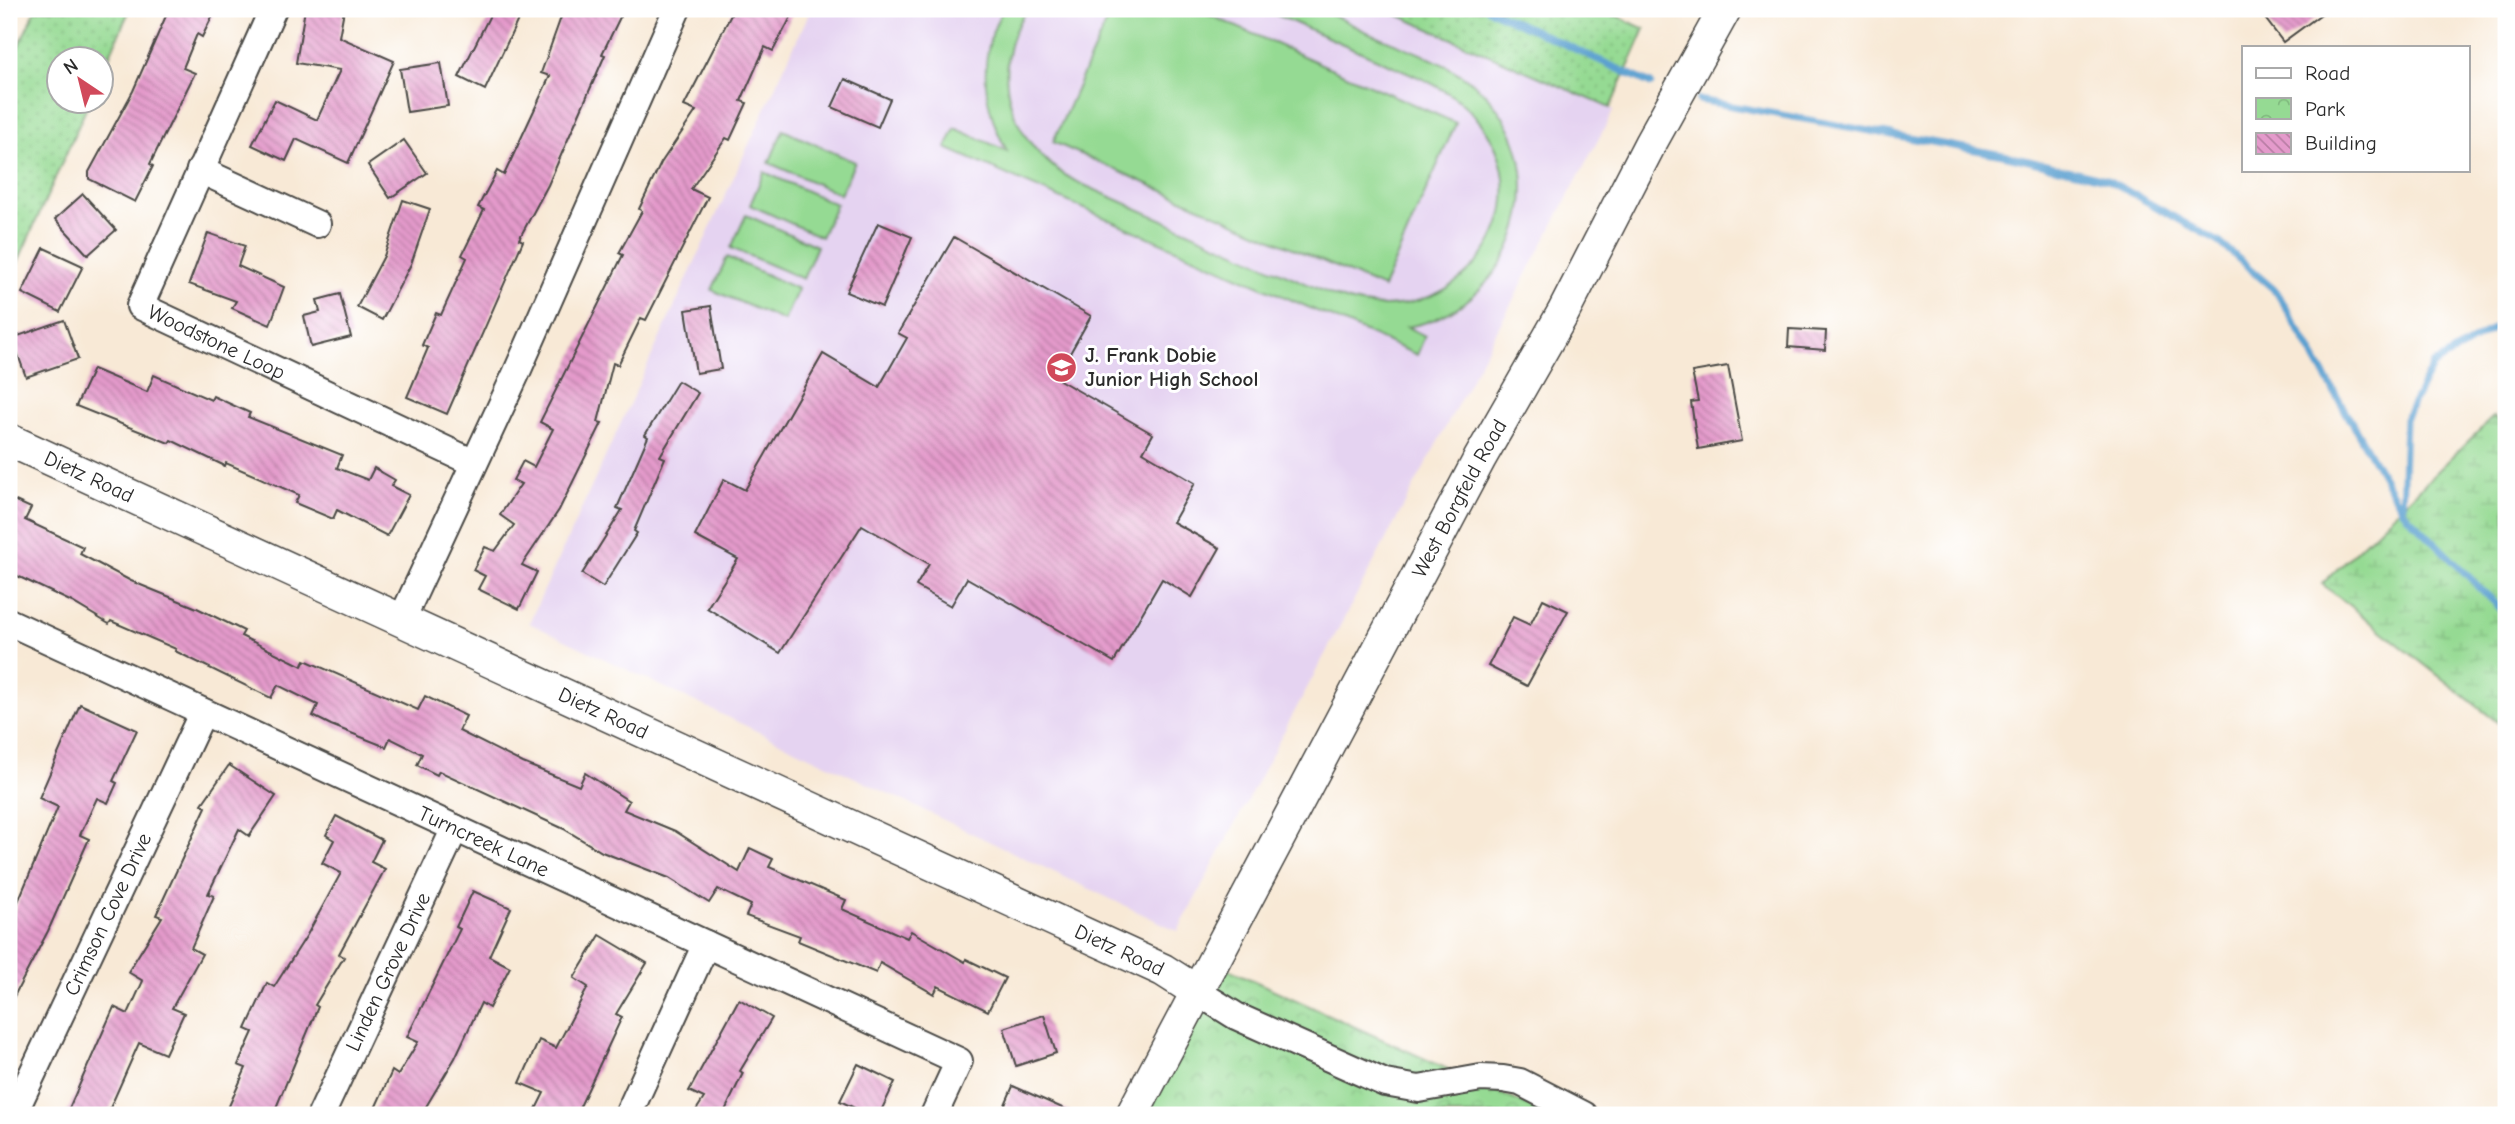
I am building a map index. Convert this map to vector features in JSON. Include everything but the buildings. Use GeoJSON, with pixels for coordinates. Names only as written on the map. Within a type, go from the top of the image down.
{"type":"FeatureCollection","features":[{"type":"Feature","properties":{"kind":"street","name":"Woodstone Loop"},"geometry":{"type":"LineString","coordinates":[[273,9],[140,306],[474,463]]}},
{"type":"Feature","properties":{"kind":"street"},"geometry":{"type":"LineString","coordinates":[[402,620],[677,9]]}},
{"type":"Feature","properties":{"kind":"street","name":"West Borgfeld Road"},"geometry":{"type":"LineString","coordinates":[[1132,1115],[1480,457],[1563,313],[1650,144],[1725,9]]}},
{"type":"Feature","properties":{"kind":"street"},"geometry":{"type":"LineString","coordinates":[[200,170],[317,224]]}},
{"type":"Feature","properties":{"kind":"street","name":"Dietz Road"},"geometry":{"type":"LineString","coordinates":[[9,440],[1163,970],[1196,991]]}},
{"type":"Feature","properties":{"kind":"street","name":"Turncreek Lane"},"geometry":{"type":"LineString","coordinates":[[9,622],[959,1061],[934,1115]]}},
{"type":"Feature","properties":{"kind":"street","name":"Crimson Cove Drive"},"geometry":{"type":"LineString","coordinates":[[13,1115],[203,712]]}},
{"type":"Feature","properties":{"kind":"street","name":"Linden Grove Drive"},"geometry":{"type":"LineString","coordinates":[[321,1115],[454,828]]}},
{"type":"Feature","properties":{"kind":"street"},"geometry":{"type":"LineString","coordinates":[[628,1115],[706,944]]}},
{"type":"Feature","properties":{"kind":"street"},"geometry":{"type":"LineString","coordinates":[[1196,991],[1236,1017],[1385,1083],[1419,1089],[1481,1078],[1503,1079],[1520,1082],[1584,1115]]}},
{"type":"Feature","properties":{"kind":"shaded area","name":"J. Frank Dobie Junior High School"},"geometry":{"type":"Polygon","coordinates":[[[811,9],[1384,9],[1614,110],[1178,931],[529,623],[811,9]]]}},
{"type":"Feature","properties":{"kind":"green space"},"geometry":{"type":"Polygon","coordinates":[[[1304,7],[1322,11],[1434,60],[1481,90],[1494,104],[1513,137],[1522,171],[1522,206],[1513,240],[1496,270],[1472,296],[1442,316],[1407,327],[1425,336],[1417,355],[946,148],[955,128],[1007,151],[992,116],[986,80],[989,45],[1003,9],[1027,9],[1014,33],[1008,57],[1007,82],[1011,106],[1021,128],[1035,148],[1053,166],[1075,181],[1339,298],[1381,306],[1420,300],[1454,283],[1481,257],[1498,225],[1505,189],[1497,152],[1475,116],[1441,89],[1415,75],[1263,9],[1304,7]]]}},
{"type":"Feature","properties":{"kind":"green space"},"geometry":{"type":"Polygon","coordinates":[[[36,9],[130,9],[114,46],[46,46],[46,116],[83,116],[9,282],[9,66],[36,9]]]}},
{"type":"Feature","properties":{"kind":"green space"},"geometry":{"type":"Polygon","coordinates":[[[1112,9],[1196,9],[1456,123],[1383,288],[1053,142],[1112,9]]]}},
{"type":"Feature","properties":{"kind":"green space"},"geometry":{"type":"Polygon","coordinates":[[[1384,9],[1602,9],[1645,29],[1610,108],[1384,9]]]}},
{"type":"Feature","properties":{"kind":"green space"},"geometry":{"type":"Polygon","coordinates":[[[783,130],[855,162],[840,194],[769,163],[783,130]]]}},
{"type":"Feature","properties":{"kind":"green space"},"geometry":{"type":"Polygon","coordinates":[[[764,172],[836,204],[821,237],[750,205],[764,172]]]}},
{"type":"Feature","properties":{"kind":"green space"},"geometry":{"type":"Polygon","coordinates":[[[746,215],[817,246],[803,279],[731,248],[746,215]]]}},
{"type":"Feature","properties":{"kind":"green space"},"geometry":{"type":"Polygon","coordinates":[[[727,257],[798,289],[784,321],[712,290],[727,257]]]}},
{"type":"Feature","properties":{"kind":"green space"},"geometry":{"type":"Polygon","coordinates":[[[2494,416],[2506,428],[2506,729],[2322,584],[2494,416]]]}},
{"type":"Feature","properties":{"kind":"green space"},"geometry":{"type":"Polygon","coordinates":[[[1215,963],[1548,1115],[1132,1115],[1215,963]]]}},
{"type":"Feature","properties":{"kind":"waterway"},"geometry":{"type":"LineString","coordinates":[[1488,9],[1651,84]]}},
{"type":"Feature","properties":{"kind":"waterway"},"geometry":{"type":"LineString","coordinates":[[1699,100],[2003,155],[2106,179],[2219,242],[2277,292],[2402,510],[2506,614]]}},
{"type":"Feature","properties":{"kind":"waterway"},"geometry":{"type":"LineString","coordinates":[[2402,510],[2405,419],[2433,365],[2506,321]]}},
{"type":"Feature","properties":{"kind":"place","name":"J. Frank Dobie Junior High School"},"geometry":{"type":"Point","coordinates":[1062,367]}}]}
